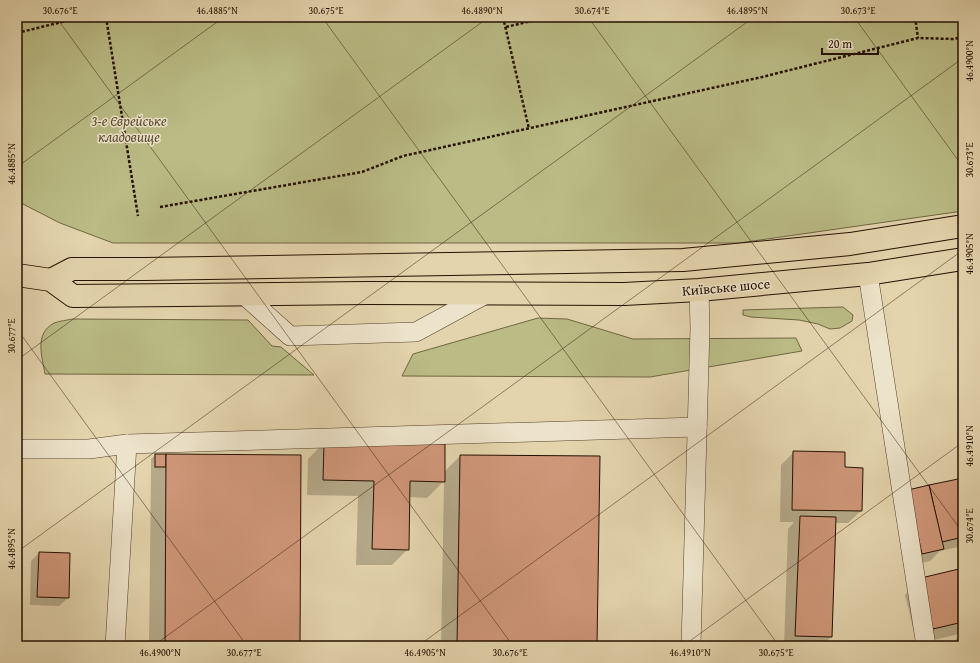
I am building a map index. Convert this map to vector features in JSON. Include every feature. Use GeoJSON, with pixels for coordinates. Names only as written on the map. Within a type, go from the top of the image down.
{"type":"FeatureCollection","features":[{"type":"Feature","properties":{"kind":"main road"},"geometry":{"type":"LineString","coordinates":[[17,275],[51,280],[72,269],[683,260],[850,244],[963,226]]}},
{"type":"Feature","properties":{"kind":"main road","name":"Київське шосе"},"geometry":{"type":"LineString","coordinates":[[51,280],[73,296],[243,294],[624,294],[699,290],[868,274],[963,259]]}},
{"type":"Feature","properties":{"kind":"lane"},"geometry":{"type":"LineString","coordinates":[[868,274],[926,646]]}},
{"type":"Feature","properties":{"kind":"lane"},"geometry":{"type":"LineString","coordinates":[[691,646],[698,427],[700,328],[699,290]]}},
{"type":"Feature","properties":{"kind":"lane"},"geometry":{"type":"LineString","coordinates":[[243,294],[290,336],[416,332],[488,294]]}},
{"type":"Feature","properties":{"kind":"lane"},"geometry":{"type":"LineString","coordinates":[[17,449],[89,449],[127,444],[698,427]]}},
{"type":"Feature","properties":{"kind":"lane"},"geometry":{"type":"LineString","coordinates":[[115,646],[127,444]]}},
{"type":"Feature","properties":{"kind":"path"},"geometry":{"type":"LineString","coordinates":[[17,33],[82,17]]}},
{"type":"Feature","properties":{"kind":"path"},"geometry":{"type":"LineString","coordinates":[[106,17],[138,216]]}},
{"type":"Feature","properties":{"kind":"path"},"geometry":{"type":"LineString","coordinates":[[503,17],[529,129]]}},
{"type":"Feature","properties":{"kind":"path"},"geometry":{"type":"LineString","coordinates":[[505,27],[548,17]]}},
{"type":"Feature","properties":{"kind":"path"},"geometry":{"type":"LineString","coordinates":[[915,17],[918,38]]}},
{"type":"Feature","properties":{"kind":"path"},"geometry":{"type":"LineString","coordinates":[[160,207],[362,172],[403,156],[762,77],[918,38],[953,39],[963,37]]}},
{"type":"Feature","properties":{"kind":"green space","name":"3-е Єврейське кладовище"},"geometry":{"type":"Polygon","coordinates":[[[17,17],[963,17],[963,211],[739,243],[113,243],[60,223],[17,201],[17,17]]]}},
{"type":"Feature","properties":{"kind":"green space"},"geometry":{"type":"Polygon","coordinates":[[[843,307],[853,315],[852,321],[840,328],[830,329],[818,324],[799,320],[751,317],[743,315],[743,310],[843,307]]]}},
{"type":"Feature","properties":{"kind":"green space"},"geometry":{"type":"Polygon","coordinates":[[[538,318],[567,319],[633,339],[796,338],[802,351],[650,377],[402,376],[413,354],[538,318]]]}},
{"type":"Feature","properties":{"kind":"green space"},"geometry":{"type":"Polygon","coordinates":[[[73,319],[248,320],[272,346],[281,347],[314,375],[45,374],[41,353],[44,333],[54,323],[73,319]]]}},
{"type":"Feature","properties":{"kind":"building"},"geometry":{"type":"Polygon","coordinates":[[[324,442],[445,444],[445,482],[410,481],[409,550],[372,549],[374,481],[323,480],[324,442]]]}},
{"type":"Feature","properties":{"kind":"building"},"geometry":{"type":"Polygon","coordinates":[[[793,451],[845,452],[845,467],[863,468],[862,511],[792,510],[793,451]]]}},
{"type":"Feature","properties":{"kind":"building"},"geometry":{"type":"Polygon","coordinates":[[[155,454],[166,454],[166,467],[155,467],[155,454]]]}},
{"type":"Feature","properties":{"kind":"building"},"geometry":{"type":"Polygon","coordinates":[[[166,454],[301,455],[300,646],[165,646],[166,454]]]}},
{"type":"Feature","properties":{"kind":"building"},"geometry":{"type":"Polygon","coordinates":[[[460,455],[600,456],[597,646],[457,646],[460,455]]]}},
{"type":"Feature","properties":{"kind":"building"},"geometry":{"type":"Polygon","coordinates":[[[963,478],[963,537],[942,542],[929,485],[963,478]]]}},
{"type":"Feature","properties":{"kind":"building"},"geometry":{"type":"Polygon","coordinates":[[[929,485],[944,549],[922,554],[908,490],[929,485]]]}},
{"type":"Feature","properties":{"kind":"building"},"geometry":{"type":"Polygon","coordinates":[[[800,516],[836,517],[832,637],[795,636],[800,516]]]}},
{"type":"Feature","properties":{"kind":"building"},"geometry":{"type":"Polygon","coordinates":[[[39,552],[70,553],[69,598],[37,597],[39,552]]]}},
{"type":"Feature","properties":{"kind":"building"},"geometry":{"type":"Polygon","coordinates":[[[963,568],[963,622],[933,629],[921,578],[963,568]]]}}]}
